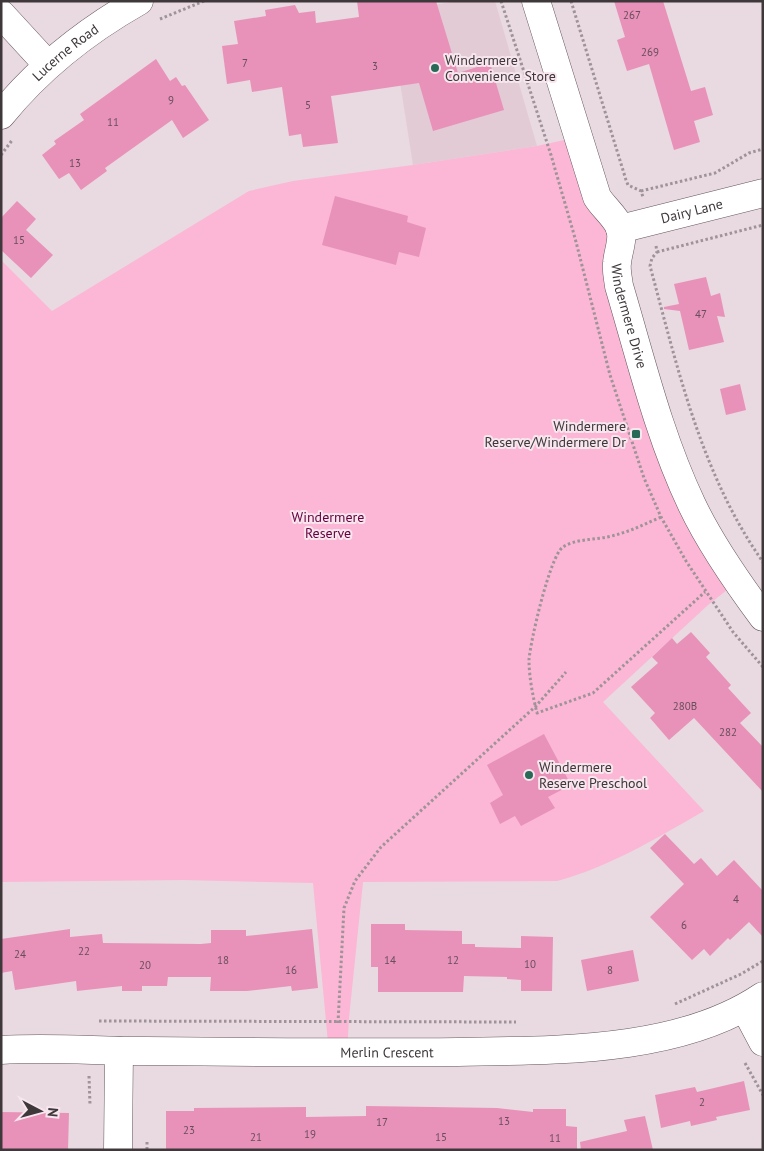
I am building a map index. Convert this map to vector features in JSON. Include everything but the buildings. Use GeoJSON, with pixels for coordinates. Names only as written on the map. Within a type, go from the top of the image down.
{"type":"FeatureCollection","features":[{"type":"Feature","properties":{"kind":"street"},"geometry":{"type":"LineString","coordinates":[[536,1],[597,197],[607,212],[617,222],[620,230]]}},
{"type":"Feature","properties":{"kind":"street","name":"Lucerne Road"},"geometry":{"type":"LineString","coordinates":[[7,126],[47,64],[85,35],[147,12]]}},
{"type":"Feature","properties":{"kind":"street"},"geometry":{"type":"LineString","coordinates":[[1,14],[47,64]]}},
{"type":"Feature","properties":{"kind":"street","name":"Dairy Lane"},"geometry":{"type":"LineString","coordinates":[[620,230],[763,193]]}},
{"type":"Feature","properties":{"kind":"street","name":"Windermere Drive"},"geometry":{"type":"LineString","coordinates":[[620,230],[621,238],[617,265],[619,286],[667,446],[693,506],[710,539],[737,582],[763,618]]}},
{"type":"Feature","properties":{"kind":"street"},"geometry":{"type":"LineString","coordinates":[[752,1048],[754,1002]]}},
{"type":"Feature","properties":{"kind":"street","name":"Merlin Crescent"},"geometry":{"type":"LineString","coordinates":[[1,1050],[347,1053],[578,1048],[651,1040],[690,1029],[754,1002]]}},
{"type":"Feature","properties":{"kind":"street"},"geometry":{"type":"LineString","coordinates":[[118,1150],[119,1051]]}},
{"type":"Feature","properties":{"kind":"path"},"geometry":{"type":"LineString","coordinates":[[147,12],[169,14],[204,1]]}},
{"type":"Feature","properties":{"kind":"path"},"geometry":{"type":"LineString","coordinates":[[571,1],[628,185],[641,191],[715,173],[748,153],[763,149]]}},
{"type":"Feature","properties":{"kind":"path"},"geometry":{"type":"LineString","coordinates":[[1,156],[7,126]]}},
{"type":"Feature","properties":{"kind":"path"},"geometry":{"type":"LineString","coordinates":[[641,191],[644,203]]}},
{"type":"Feature","properties":{"kind":"path"},"geometry":{"type":"LineString","coordinates":[[763,225],[657,252],[652,258],[650,266],[698,436],[727,504],[763,562]]}},
{"type":"Feature","properties":{"kind":"path"},"geometry":{"type":"LineString","coordinates":[[654,241],[657,252]]}},
{"type":"Feature","properties":{"kind":"path"},"geometry":{"type":"LineString","coordinates":[[661,517],[636,529],[606,537],[570,543],[560,549],[551,569],[531,643],[529,662],[537,713],[593,693],[705,592]]}},
{"type":"Feature","properties":{"kind":"path"},"geometry":{"type":"LineString","coordinates":[[338,1023],[344,908],[355,881],[381,847],[536,706],[566,672]]}},
{"type":"Feature","properties":{"kind":"path"},"geometry":{"type":"LineString","coordinates":[[667,1008],[741,974],[763,961]]}},
{"type":"Feature","properties":{"kind":"path"},"geometry":{"type":"LineString","coordinates":[[99,1022],[525,1022]]}},
{"type":"Feature","properties":{"kind":"path"},"geometry":{"type":"LineString","coordinates":[[752,1048],[763,1095]]}},
{"type":"Feature","properties":{"kind":"shaded area"},"geometry":{"type":"Polygon","coordinates":[[[458,1],[495,1],[537,146],[413,165],[389,12],[458,1]]]}},
{"type":"Feature","properties":{"kind":"green space","name":"Windermere Reserve"},"geometry":{"type":"Polygon","coordinates":[[[578,137],[602,205],[642,366],[737,582],[708,605],[603,702],[704,811],[614,860],[557,881],[363,882],[347,1053],[329,1053],[313,883],[183,880],[1,882],[1,260],[52,311],[249,191],[293,181],[537,146],[578,137]]]}},
{"type":"Feature","properties":{"kind":"place","name":"Windermere Convenience Store"},"geometry":{"type":"Point","coordinates":[435,68]}},
{"type":"Feature","properties":{"kind":"place","name":"Windermere Reserve/Windermere Dr"},"geometry":{"type":"Point","coordinates":[636,434]}},
{"type":"Feature","properties":{"kind":"place","name":"Windermere Reserve Preschool"},"geometry":{"type":"Point","coordinates":[529,775]}}]}
